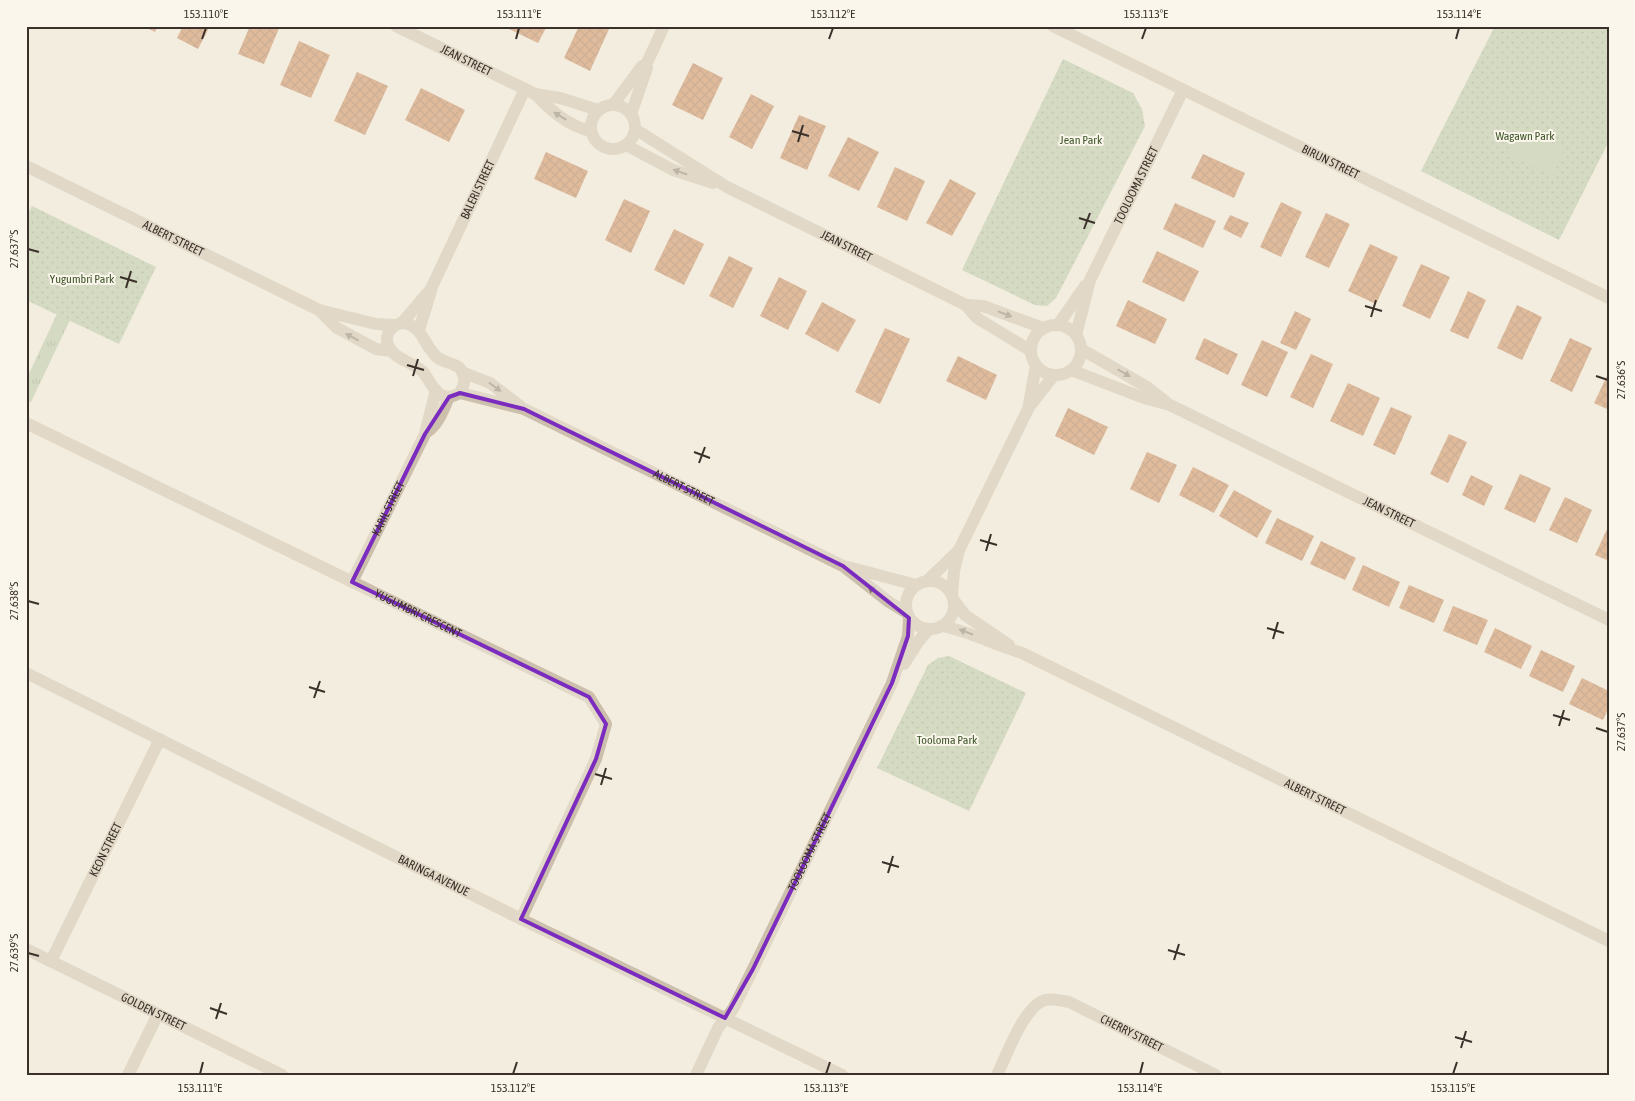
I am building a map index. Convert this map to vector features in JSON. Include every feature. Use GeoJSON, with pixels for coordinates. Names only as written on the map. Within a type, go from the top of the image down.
{"type":"FeatureCollection","features":[{"type":"Feature","properties":{"kind":"street","name":"JEAN STREET"},"geometry":{"type":"LineString","coordinates":[[396,26],[530,92],[560,98],[598,110]]}},
{"type":"Feature","properties":{"kind":"street"},"geometry":{"type":"LineString","coordinates":[[631,114],[647,68],[646,64],[664,26]]}},
{"type":"Feature","properties":{"kind":"street","name":"BIRUN STREET"},"geometry":{"type":"LineString","coordinates":[[1052,26],[1609,298]]}},
{"type":"Feature","properties":{"kind":"street"},"geometry":{"type":"LineString","coordinates":[[613,105],[642,66],[646,64]]}},
{"type":"Feature","properties":{"kind":"street","name":"TOOLOOMA STREET"},"geometry":{"type":"LineString","coordinates":[[1058,325],[1090,280],[1183,90]]}},
{"type":"Feature","properties":{"kind":"street","name":"JEAN STREET"},"geometry":{"type":"LineString","coordinates":[[530,92],[552,112],[581,129],[591,131]]}},
{"type":"Feature","properties":{"kind":"street","name":"BALERI STREET"},"geometry":{"type":"LineString","coordinates":[[419,330],[431,290],[530,92]]}},
{"type":"Feature","properties":{"kind":"street"},"geometry":{"type":"LineString","coordinates":[[608,105],[626,109],[631,114],[635,124],[631,141],[620,148],[608,149],[596,142],[591,131],[593,116],[598,110],[608,105]]}},
{"type":"Feature","properties":{"kind":"street","name":"JEAN STREET"},"geometry":{"type":"LineString","coordinates":[[635,129],[727,188],[966,306],[977,318],[1031,351]]}},
{"type":"Feature","properties":{"kind":"street","name":"JEAN STREET"},"geometry":{"type":"LineString","coordinates":[[626,145],[673,170],[727,188]]}},
{"type":"Feature","properties":{"kind":"street","name":"ALBERT STREET"},"geometry":{"type":"LineString","coordinates":[[26,166],[320,310],[376,324],[412,325],[419,330],[432,352],[439,358],[454,364],[462,372],[490,383],[524,410],[843,566],[908,615],[920,627],[929,629],[943,626],[963,630],[1022,654],[1609,941]]}},
{"type":"Feature","properties":{"kind":"street","name":"TOOLOOMA STREET"},"geometry":{"type":"LineString","coordinates":[[1076,335],[1090,280]]}},
{"type":"Feature","properties":{"kind":"street","name":"BALERI STREET"},"geometry":{"type":"LineString","coordinates":[[398,324],[431,290]]}},
{"type":"Feature","properties":{"kind":"street","name":"JEAN STREET"},"geometry":{"type":"LineString","coordinates":[[966,306],[983,306],[1043,328]]}},
{"type":"Feature","properties":{"kind":"street","name":"ALBERT STREET"},"geometry":{"type":"LineString","coordinates":[[320,310],[337,328],[376,349],[392,351],[398,358],[424,372],[442,396],[454,395],[524,410]]}},
{"type":"Feature","properties":{"kind":"street"},"geometry":{"type":"LineString","coordinates":[[392,351],[388,344],[388,332],[398,324]]}},
{"type":"Feature","properties":{"kind":"street"},"geometry":{"type":"LineString","coordinates":[[1058,325],[1071,330],[1076,335],[1081,349],[1080,357],[1072,370],[1054,375],[1036,366],[1032,359],[1031,351],[1034,338],[1043,328],[1058,325]]}},
{"type":"Feature","properties":{"kind":"street","name":"JEAN STREET"},"geometry":{"type":"LineString","coordinates":[[1081,349],[1147,387],[1170,405]]}},
{"type":"Feature","properties":{"kind":"street"},"geometry":{"type":"LineString","coordinates":[[1029,407],[1036,366]]}},
{"type":"Feature","properties":{"kind":"street","name":"JEAN STREET"},"geometry":{"type":"LineString","coordinates":[[1072,370],[1144,398],[1170,405],[1609,620]]}},
{"type":"Feature","properties":{"kind":"street"},"geometry":{"type":"LineString","coordinates":[[454,395],[464,382],[462,372]]}},
{"type":"Feature","properties":{"kind":"street"},"geometry":{"type":"LineString","coordinates":[[943,626],[951,618],[955,608],[953,598],[959,550],[1029,407],[1054,375]]}},
{"type":"Feature","properties":{"kind":"street","name":"KARIL STREET"},"geometry":{"type":"LineString","coordinates":[[352,582],[425,434],[436,390]]}},
{"type":"Feature","properties":{"kind":"street","name":"KARIL STREET"},"geometry":{"type":"LineString","coordinates":[[425,434],[431,429],[454,395]]}},
{"type":"Feature","properties":{"kind":"street","name":"YUGUMBRI CRESCENT"},"geometry":{"type":"LineString","coordinates":[[26,423],[589,697],[606,724],[596,759],[521,919]]}},
{"type":"Feature","properties":{"kind":"street"},"geometry":{"type":"LineString","coordinates":[[908,615],[907,597],[959,550]]}},
{"type":"Feature","properties":{"kind":"street","name":"ALBERT STREET"},"geometry":{"type":"LineString","coordinates":[[843,566],[922,583],[942,583],[965,615],[1022,654]]}},
{"type":"Feature","properties":{"kind":"street","name":"TOOLOOMA STREET"},"geometry":{"type":"LineString","coordinates":[[892,683],[908,636],[908,615]]}},
{"type":"Feature","properties":{"kind":"street","name":"TOOLOOMA STREET"},"geometry":{"type":"LineString","coordinates":[[696,1075],[718,1028],[733,1009],[753,969],[892,683],[918,642],[929,629]]}},
{"type":"Feature","properties":{"kind":"street","name":"BARINGA AVENUE"},"geometry":{"type":"LineString","coordinates":[[26,673],[521,919],[842,1075]]}},
{"type":"Feature","properties":{"kind":"street","name":"KEON STREET"},"geometry":{"type":"LineString","coordinates":[[51,961],[160,739]]}},
{"type":"Feature","properties":{"kind":"street","name":"GOLDEN STREET"},"geometry":{"type":"LineString","coordinates":[[26,949],[282,1075]]}},
{"type":"Feature","properties":{"kind":"street","name":"CHERRY STREET"},"geometry":{"type":"LineString","coordinates":[[997,1075],[1024,1020],[1034,1006],[1046,1000],[1069,1002],[1216,1075]]}},
{"type":"Feature","properties":{"kind":"street"},"geometry":{"type":"LineString","coordinates":[[128,1075],[158,1014]]}},
{"type":"Feature","properties":{"kind":"highlighted area"},"geometry":{"type":"Polygon","coordinates":[[[460,393],[524,409],[843,566],[909,618],[908,636],[892,683],[753,969],[725,1018],[521,919],[596,759],[606,724],[589,697],[352,582],[425,434],[449,397],[460,393]]]}},
{"type":"Feature","properties":{"kind":"green space","name":"Wagawn Park"},"geometry":{"type":"Polygon","coordinates":[[[1495,26],[1609,26],[1609,141],[1559,240],[1421,171],[1495,26]]]}},
{"type":"Feature","properties":{"kind":"green space","name":"Jean Park"},"geometry":{"type":"Polygon","coordinates":[[[1063,59],[1133,93],[1142,109],[1145,126],[1056,298],[1047,306],[1035,305],[962,270],[1063,59]]]}},
{"type":"Feature","properties":{"kind":"green space"},"geometry":{"type":"Polygon","coordinates":[[[1522,128],[1565,149],[1552,176],[1509,155],[1522,128]]]}},
{"type":"Feature","properties":{"kind":"green space","name":"Yugumbri Park"},"geometry":{"type":"Polygon","coordinates":[[[32,206],[156,267],[119,344],[26,300],[26,217],[32,206]]]}},
{"type":"Feature","properties":{"kind":"green space"},"geometry":{"type":"Polygon","coordinates":[[[57,314],[70,320],[31,402],[26,400],[26,380],[57,314]]]}},
{"type":"Feature","properties":{"kind":"green space","name":"Tooloma Park"},"geometry":{"type":"Polygon","coordinates":[[[949,656],[1026,693],[969,811],[877,768],[928,665],[938,658],[949,656]]]}},
{"type":"Feature","properties":{"kind":"building"},"geometry":{"type":"Polygon","coordinates":[[[143,26],[158,26],[155,32],[143,26]]]}},
{"type":"Feature","properties":{"kind":"building"},"geometry":{"type":"Polygon","coordinates":[[[183,26],[210,26],[198,49],[177,38],[183,26]]]}},
{"type":"Feature","properties":{"kind":"building"},"geometry":{"type":"Polygon","coordinates":[[[250,26],[280,26],[264,64],[238,54],[250,26]]]}},
{"type":"Feature","properties":{"kind":"building"},"geometry":{"type":"Polygon","coordinates":[[[503,26],[547,26],[538,43],[503,26]]]}},
{"type":"Feature","properties":{"kind":"building"},"geometry":{"type":"Polygon","coordinates":[[[579,26],[604,26],[609,29],[590,71],[564,58],[579,26]]]}},
{"type":"Feature","properties":{"kind":"building"},"geometry":{"type":"Polygon","coordinates":[[[299,41],[330,55],[311,98],[280,85],[299,41]]]}},
{"type":"Feature","properties":{"kind":"building"},"geometry":{"type":"Polygon","coordinates":[[[693,63],[723,78],[703,120],[672,105],[693,63]]]}},
{"type":"Feature","properties":{"kind":"building"},"geometry":{"type":"Polygon","coordinates":[[[357,72],[388,86],[365,135],[334,121],[357,72]]]}},
{"type":"Feature","properties":{"kind":"building"},"geometry":{"type":"Polygon","coordinates":[[[421,88],[465,110],[449,142],[405,120],[421,88]]]}},
{"type":"Feature","properties":{"kind":"building"},"geometry":{"type":"Polygon","coordinates":[[[751,94],[774,106],[752,149],[729,137],[751,94]]]}},
{"type":"Feature","properties":{"kind":"building"},"geometry":{"type":"Polygon","coordinates":[[[799,115],[826,126],[807,170],[780,158],[799,115]]]}},
{"type":"Feature","properties":{"kind":"building"},"geometry":{"type":"Polygon","coordinates":[[[848,137],[879,152],[859,191],[828,176],[848,137]]]}},
{"type":"Feature","properties":{"kind":"building"},"geometry":{"type":"Polygon","coordinates":[[[546,152],[588,171],[576,198],[534,179],[546,152]]]}},
{"type":"Feature","properties":{"kind":"building"},"geometry":{"type":"Polygon","coordinates":[[[1203,154],[1245,173],[1234,198],[1191,178],[1203,154]]]}},
{"type":"Feature","properties":{"kind":"building"},"geometry":{"type":"Polygon","coordinates":[[[895,167],[925,181],[907,221],[877,207],[895,167]]]}},
{"type":"Feature","properties":{"kind":"building"},"geometry":{"type":"Polygon","coordinates":[[[950,179],[976,193],[952,236],[926,223],[950,179]]]}},
{"type":"Feature","properties":{"kind":"building"},"geometry":{"type":"Polygon","coordinates":[[[624,199],[650,211],[631,253],[605,240],[624,199]]]}},
{"type":"Feature","properties":{"kind":"building"},"geometry":{"type":"Polygon","coordinates":[[[1281,202],[1302,212],[1281,257],[1260,247],[1281,202]]]}},
{"type":"Feature","properties":{"kind":"building"},"geometry":{"type":"Polygon","coordinates":[[[1175,203],[1216,221],[1203,248],[1163,229],[1175,203]]]}},
{"type":"Feature","properties":{"kind":"building"},"geometry":{"type":"Polygon","coordinates":[[[1326,213],[1350,224],[1329,268],[1305,257],[1326,213]]]}},
{"type":"Feature","properties":{"kind":"building"},"geometry":{"type":"Polygon","coordinates":[[[1230,215],[1249,223],[1241,238],[1223,229],[1230,215]]]}},
{"type":"Feature","properties":{"kind":"building"},"geometry":{"type":"Polygon","coordinates":[[[674,229],[704,244],[684,285],[654,270],[674,229]]]}},
{"type":"Feature","properties":{"kind":"building"},"geometry":{"type":"Polygon","coordinates":[[[1370,244],[1398,257],[1376,304],[1348,291],[1370,244]]]}},
{"type":"Feature","properties":{"kind":"building"},"geometry":{"type":"Polygon","coordinates":[[[1157,251],[1199,271],[1184,302],[1142,282],[1157,251]]]}},
{"type":"Feature","properties":{"kind":"building"},"geometry":{"type":"Polygon","coordinates":[[[729,256],[753,268],[733,308],[709,296],[729,256]]]}},
{"type":"Feature","properties":{"kind":"building"},"geometry":{"type":"Polygon","coordinates":[[[1421,264],[1450,277],[1430,319],[1402,306],[1421,264]]]}},
{"type":"Feature","properties":{"kind":"building"},"geometry":{"type":"Polygon","coordinates":[[[779,277],[807,291],[788,330],[760,316],[779,277]]]}},
{"type":"Feature","properties":{"kind":"building"},"geometry":{"type":"Polygon","coordinates":[[[1468,291],[1486,300],[1468,339],[1450,331],[1468,291]]]}},
{"type":"Feature","properties":{"kind":"building"},"geometry":{"type":"Polygon","coordinates":[[[1128,300],[1167,319],[1155,344],[1116,326],[1128,300]]]}},
{"type":"Feature","properties":{"kind":"building"},"geometry":{"type":"Polygon","coordinates":[[[822,302],[856,320],[838,352],[805,334],[822,302]]]}},
{"type":"Feature","properties":{"kind":"building"},"geometry":{"type":"Polygon","coordinates":[[[1517,305],[1542,317],[1522,360],[1497,348],[1517,305]]]}},
{"type":"Feature","properties":{"kind":"building"},"geometry":{"type":"Polygon","coordinates":[[[1295,311],[1311,319],[1296,350],[1280,343],[1295,311]]]}},
{"type":"Feature","properties":{"kind":"building"},"geometry":{"type":"Polygon","coordinates":[[[885,328],[910,339],[880,404],[855,392],[885,328]]]}},
{"type":"Feature","properties":{"kind":"building"},"geometry":{"type":"Polygon","coordinates":[[[1204,338],[1238,354],[1228,375],[1195,359],[1204,338]]]}},
{"type":"Feature","properties":{"kind":"building"},"geometry":{"type":"Polygon","coordinates":[[[1570,338],[1592,348],[1572,392],[1550,381],[1570,338]]]}},
{"type":"Feature","properties":{"kind":"building"},"geometry":{"type":"Polygon","coordinates":[[[1262,340],[1288,352],[1267,397],[1241,385],[1262,340]]]}},
{"type":"Feature","properties":{"kind":"building"},"geometry":{"type":"Polygon","coordinates":[[[1311,354],[1333,364],[1313,408],[1290,397],[1311,354]]]}},
{"type":"Feature","properties":{"kind":"building"},"geometry":{"type":"Polygon","coordinates":[[[958,356],[997,375],[986,400],[946,381],[958,356]]]}},
{"type":"Feature","properties":{"kind":"building"},"geometry":{"type":"Polygon","coordinates":[[[1609,372],[1609,410],[1594,403],[1609,372]]]}},
{"type":"Feature","properties":{"kind":"building"},"geometry":{"type":"Polygon","coordinates":[[[1348,383],[1380,398],[1363,436],[1330,421],[1348,383]]]}},
{"type":"Feature","properties":{"kind":"building"},"geometry":{"type":"Polygon","coordinates":[[[1391,407],[1412,416],[1395,455],[1373,445],[1391,407]]]}},
{"type":"Feature","properties":{"kind":"building"},"geometry":{"type":"Polygon","coordinates":[[[1068,408],[1108,427],[1094,455],[1055,436],[1068,408]]]}},
{"type":"Feature","properties":{"kind":"building"},"geometry":{"type":"Polygon","coordinates":[[[1449,434],[1467,442],[1448,483],[1430,474],[1449,434]]]}},
{"type":"Feature","properties":{"kind":"building"},"geometry":{"type":"Polygon","coordinates":[[[1147,452],[1177,465],[1159,503],[1130,489],[1147,452]]]}},
{"type":"Feature","properties":{"kind":"building"},"geometry":{"type":"Polygon","coordinates":[[[1193,467],[1229,485],[1214,513],[1179,495],[1193,467]]]}},
{"type":"Feature","properties":{"kind":"building"},"geometry":{"type":"Polygon","coordinates":[[[1520,474],[1551,488],[1535,523],[1504,509],[1520,474]]]}},
{"type":"Feature","properties":{"kind":"building"},"geometry":{"type":"Polygon","coordinates":[[[1471,475],[1493,486],[1484,506],[1462,495],[1471,475]]]}},
{"type":"Feature","properties":{"kind":"building"},"geometry":{"type":"Polygon","coordinates":[[[1234,490],[1272,511],[1257,538],[1219,516],[1234,490]]]}},
{"type":"Feature","properties":{"kind":"building"},"geometry":{"type":"Polygon","coordinates":[[[1565,497],[1592,510],[1577,543],[1549,530],[1565,497]]]}},
{"type":"Feature","properties":{"kind":"building"},"geometry":{"type":"Polygon","coordinates":[[[1277,518],[1314,536],[1302,561],[1265,543],[1277,518]]]}},
{"type":"Feature","properties":{"kind":"building"},"geometry":{"type":"Polygon","coordinates":[[[1609,525],[1609,561],[1595,555],[1609,525]]]}},
{"type":"Feature","properties":{"kind":"building"},"geometry":{"type":"Polygon","coordinates":[[[1321,541],[1356,558],[1345,580],[1310,564],[1321,541]]]}},
{"type":"Feature","properties":{"kind":"building"},"geometry":{"type":"Polygon","coordinates":[[[1363,565],[1400,582],[1389,607],[1352,590],[1363,565]]]}},
{"type":"Feature","properties":{"kind":"building"},"geometry":{"type":"Polygon","coordinates":[[[1409,585],[1444,600],[1434,623],[1399,608],[1409,585]]]}},
{"type":"Feature","properties":{"kind":"building"},"geometry":{"type":"Polygon","coordinates":[[[1453,606],[1488,620],[1477,645],[1443,631],[1453,606]]]}},
{"type":"Feature","properties":{"kind":"building"},"geometry":{"type":"Polygon","coordinates":[[[1495,628],[1532,646],[1521,669],[1484,652],[1495,628]]]}},
{"type":"Feature","properties":{"kind":"building"},"geometry":{"type":"Polygon","coordinates":[[[1541,650],[1575,666],[1563,692],[1529,676],[1541,650]]]}},
{"type":"Feature","properties":{"kind":"building"},"geometry":{"type":"Polygon","coordinates":[[[1582,678],[1609,691],[1609,707],[1603,720],[1569,704],[1582,678]]]}}]}
